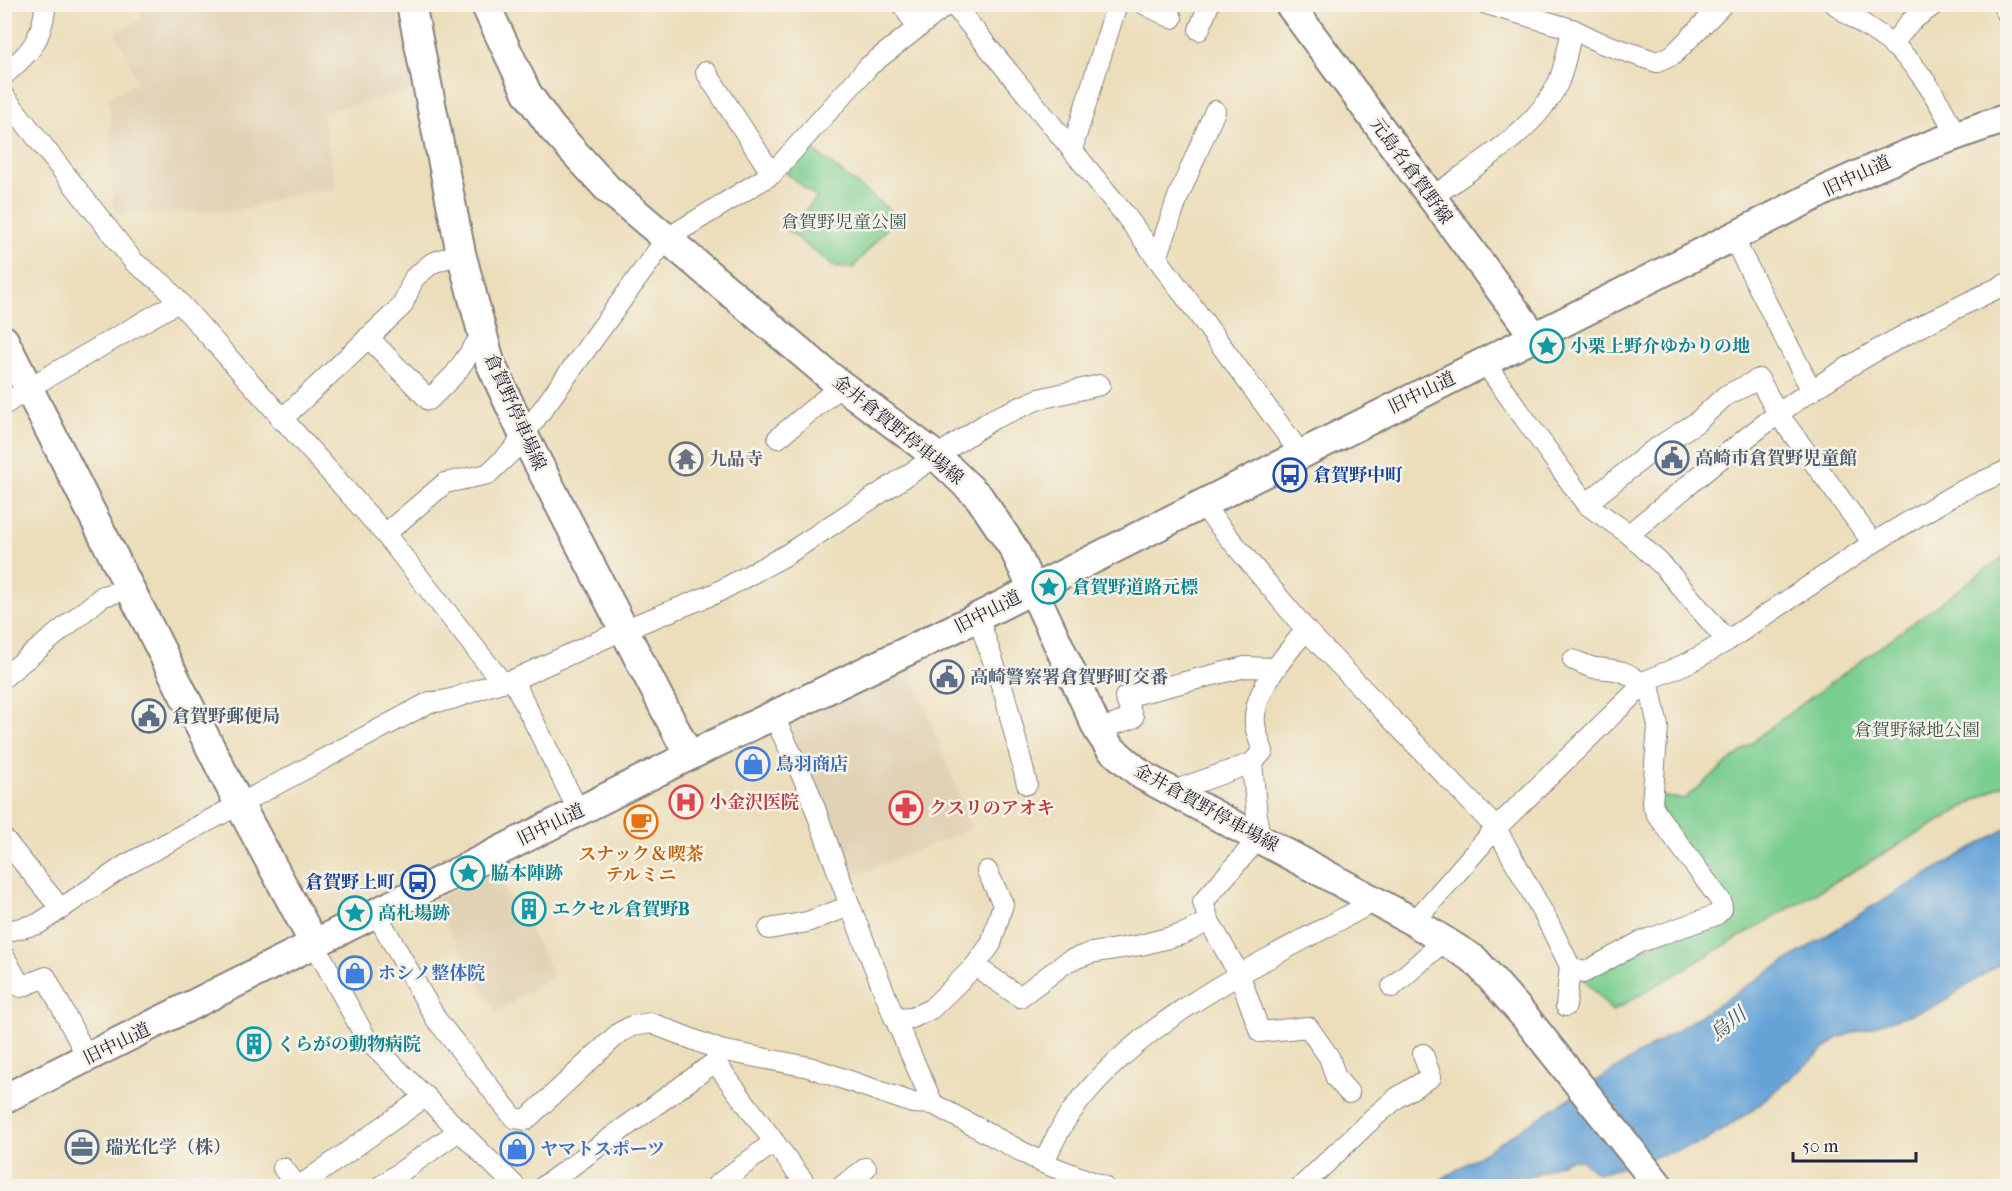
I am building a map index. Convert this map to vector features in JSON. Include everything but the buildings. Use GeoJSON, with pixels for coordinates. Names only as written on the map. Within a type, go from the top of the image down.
{"type":"FeatureCollection","features":[{"type":"Feature","properties":{"kind":"main road","name":"倉賀野停車場線"},"geometry":{"type":"LineString","coordinates":[[411,4],[461,253],[490,362],[523,434],[689,756]]}},
{"type":"Feature","properties":{"kind":"main road","name":"金井倉賀野停車場線"},"geometry":{"type":"LineString","coordinates":[[485,4],[527,93],[551,127],[608,189],[842,386],[936,456],[989,510],[1014,549],[1098,729],[1110,748],[1143,776],[1414,922],[1475,960],[1526,1018],[1659,1186]]}},
{"type":"Feature","properties":{"kind":"main road","name":"元島名倉賀野線"},"geometry":{"type":"LineString","coordinates":[[1290,4],[1534,336]]}},
{"type":"Feature","properties":{"kind":"main road","name":"旧中山道"},"geometry":{"type":"LineString","coordinates":[[4,1099],[88,1059],[689,756],[978,617],[1534,336],[1892,159],[1956,134],[2007,118]]}},
{"type":"Feature","properties":{"kind":"main road"},"geometry":{"type":"LineString","coordinates":[[4,340],[30,387],[239,804],[315,945]]}},
{"type":"Feature","properties":{"kind":"street"},"geometry":{"type":"LineString","coordinates":[[4,75],[32,50],[43,28],[46,4]]}},
{"type":"Feature","properties":{"kind":"street"},"geometry":{"type":"LineString","coordinates":[[902,4],[917,27]]}},
{"type":"Feature","properties":{"kind":"street"},"geometry":{"type":"LineString","coordinates":[[385,534],[445,483],[488,474],[513,450],[666,239],[771,174],[869,66],[948,4]]}},
{"type":"Feature","properties":{"kind":"street"},"geometry":{"type":"LineString","coordinates":[[953,4],[1072,149],[1157,258],[1301,454]]}},
{"type":"Feature","properties":{"kind":"street"},"geometry":{"type":"LineString","coordinates":[[1072,149],[1117,4]]}},
{"type":"Feature","properties":{"kind":"street"},"geometry":{"type":"LineString","coordinates":[[1144,4],[1172,18]]}},
{"type":"Feature","properties":{"kind":"street"},"geometry":{"type":"LineString","coordinates":[[1199,30],[1209,4]]}},
{"type":"Feature","properties":{"kind":"street"},"geometry":{"type":"LineString","coordinates":[[1486,4],[1572,29],[1601,44],[1657,62],[1673,55],[1723,4]]}},
{"type":"Feature","properties":{"kind":"street"},"geometry":{"type":"LineString","coordinates":[[1835,4],[1860,25],[1892,45],[1932,88],[1956,134]]}},
{"type":"Feature","properties":{"kind":"street"},"geometry":{"type":"LineString","coordinates":[[1892,45],[1910,22],[1935,4]]}},
{"type":"Feature","properties":{"kind":"street"},"geometry":{"type":"LineString","coordinates":[[2002,4],[2007,15]]}},
{"type":"Feature","properties":{"kind":"street"},"geometry":{"type":"LineString","coordinates":[[1431,198],[1526,128],[1546,105],[1558,82],[1572,29]]}},
{"type":"Feature","properties":{"kind":"street"},"geometry":{"type":"LineString","coordinates":[[706,72],[771,174]]}},
{"type":"Feature","properties":{"kind":"street"},"geometry":{"type":"LineString","coordinates":[[4,96],[134,262],[163,284],[281,420],[385,534],[507,680],[579,812]]}},
{"type":"Feature","properties":{"kind":"street"},"geometry":{"type":"LineString","coordinates":[[1157,258],[1178,197],[1215,111]]}},
{"type":"Feature","properties":{"kind":"street"},"geometry":{"type":"LineString","coordinates":[[1733,238],[1812,391]]}},
{"type":"Feature","properties":{"kind":"street"},"geometry":{"type":"LineString","coordinates":[[281,420],[402,306],[414,278],[432,263],[461,253]]}},
{"type":"Feature","properties":{"kind":"street"},"geometry":{"type":"LineString","coordinates":[[1629,534],[1778,414],[1812,391],[1950,311],[2007,283]]}},
{"type":"Feature","properties":{"kind":"street"},"geometry":{"type":"LineString","coordinates":[[4,405],[30,387],[178,302]]}},
{"type":"Feature","properties":{"kind":"street"},"geometry":{"type":"LineString","coordinates":[[368,337],[429,400],[455,374],[482,335]]}},
{"type":"Feature","properties":{"kind":"street"},"geometry":{"type":"LineString","coordinates":[[1486,361],[1494,376],[1586,504],[1629,534],[1663,566],[1727,641]]}},
{"type":"Feature","properties":{"kind":"street"},"geometry":{"type":"LineString","coordinates":[[1586,504],[1652,451],[1697,422],[1725,396],[1759,379],[1778,414],[1873,543]]}},
{"type":"Feature","properties":{"kind":"street"},"geometry":{"type":"LineString","coordinates":[[4,932],[38,924],[126,865],[430,702],[447,702],[507,680],[714,594],[786,555],[993,419],[1039,399],[1100,385]]}},
{"type":"Feature","properties":{"kind":"street"},"geometry":{"type":"LineString","coordinates":[[778,438],[842,386]]}},
{"type":"Feature","properties":{"kind":"street"},"geometry":{"type":"LineString","coordinates":[[1414,922],[1496,828],[1645,682],[1690,662],[1727,641],[1873,543],[1957,493],[2007,470]]}},
{"type":"Feature","properties":{"kind":"street"},"geometry":{"type":"LineString","coordinates":[[1202,505],[1306,630],[1496,828],[1570,966],[1566,1006]]}},
{"type":"Feature","properties":{"kind":"street"},"geometry":{"type":"LineString","coordinates":[[4,677],[103,596],[130,589]]}},
{"type":"Feature","properties":{"kind":"street"},"geometry":{"type":"LineString","coordinates":[[978,617],[1005,696],[1027,784]]}},
{"type":"Feature","properties":{"kind":"street"},"geometry":{"type":"LineString","coordinates":[[1173,791],[1252,764],[1263,751],[1255,723],[1257,708],[1274,668],[1306,630]]}},
{"type":"Feature","properties":{"kind":"street"},"geometry":{"type":"LineString","coordinates":[[1573,660],[1593,668],[1614,668],[1645,682]]}},
{"type":"Feature","properties":{"kind":"street"},"geometry":{"type":"LineString","coordinates":[[1098,729],[1133,718],[1125,697],[1245,667],[1274,668]]}},
{"type":"Feature","properties":{"kind":"street"},"geometry":{"type":"LineString","coordinates":[[1570,966],[1583,973],[1640,942],[1716,915],[1722,909],[1722,901],[1656,813],[1652,803],[1658,726],[1645,682]]}},
{"type":"Feature","properties":{"kind":"street"},"geometry":{"type":"LineString","coordinates":[[773,716],[807,786],[850,906],[895,1019],[933,1104]]}},
{"type":"Feature","properties":{"kind":"street"},"geometry":{"type":"LineString","coordinates":[[1252,764],[1259,838],[1203,902],[1209,921],[1240,976],[1260,1032],[1308,1027],[1329,1057],[1336,1078],[1350,1093]]}},
{"type":"Feature","properties":{"kind":"street"},"geometry":{"type":"LineString","coordinates":[[4,839],[61,909]]}},
{"type":"Feature","properties":{"kind":"street"},"geometry":{"type":"LineString","coordinates":[[895,1019],[912,1018],[931,1009],[975,966],[991,944],[1003,904],[987,871]]}},
{"type":"Feature","properties":{"kind":"street"},"geometry":{"type":"LineString","coordinates":[[1043,1163],[1071,1111],[1111,1066],[1204,993],[1240,976],[1375,901]]}},
{"type":"Feature","properties":{"kind":"street"},"geometry":{"type":"LineString","coordinates":[[769,929],[807,922],[850,906]]}},
{"type":"Feature","properties":{"kind":"street"},"geometry":{"type":"LineString","coordinates":[[376,913],[436,1019],[514,1119],[526,1120],[619,1032],[632,1026],[651,1023],[718,1056],[810,1067],[913,1103],[933,1104],[1043,1163],[1097,1186]]}},
{"type":"Feature","properties":{"kind":"street"},"geometry":{"type":"LineString","coordinates":[[975,966],[1020,997],[1068,962],[1091,953],[1142,945],[1183,934],[1209,921]]}},
{"type":"Feature","properties":{"kind":"street"},"geometry":{"type":"LineString","coordinates":[[1392,987],[1445,940]]}},
{"type":"Feature","properties":{"kind":"street"},"geometry":{"type":"LineString","coordinates":[[315,945],[366,1038],[515,1186]]}},
{"type":"Feature","properties":{"kind":"street"},"geometry":{"type":"LineString","coordinates":[[4,956],[21,987],[46,977],[88,1059]]}},
{"type":"Feature","properties":{"kind":"street"},"geometry":{"type":"LineString","coordinates":[[1302,1186],[1372,1118],[1398,1097],[1431,1077],[1423,1054]]}},
{"type":"Feature","properties":{"kind":"street"},"geometry":{"type":"LineString","coordinates":[[718,1056],[774,1143],[807,1186]]}},
{"type":"Feature","properties":{"kind":"street"},"geometry":{"type":"LineString","coordinates":[[544,1186],[718,1056]]}},
{"type":"Feature","properties":{"kind":"street"},"geometry":{"type":"LineString","coordinates":[[292,1182],[426,1096]]}},
{"type":"Feature","properties":{"kind":"street"},"geometry":{"type":"LineString","coordinates":[[381,1186],[460,1130]]}},
{"type":"Feature","properties":{"kind":"street"},"geometry":{"type":"LineString","coordinates":[[716,1186],[774,1143]]}},
{"type":"Feature","properties":{"kind":"street"},"geometry":{"type":"LineString","coordinates":[[842,1186],[866,1168]]}},
{"type":"Feature","properties":{"kind":"shaded area"},"geometry":{"type":"Polygon","coordinates":[[[136,4],[397,5],[414,90],[321,112],[337,189],[280,198],[237,211],[118,214],[113,209],[109,97],[137,82],[116,33],[142,18],[136,4]]]}},
{"type":"Feature","properties":{"kind":"shaded area"},"geometry":{"type":"Polygon","coordinates":[[[909,665],[972,829],[847,879],[787,726],[909,665]]]}},
{"type":"Feature","properties":{"kind":"shaded area"},"geometry":{"type":"Polygon","coordinates":[[[495,869],[555,976],[496,1012],[432,901],[495,869]]]}},
{"type":"Feature","properties":{"kind":"green space","name":"倉賀野児童公園"},"geometry":{"type":"Polygon","coordinates":[[[808,146],[897,216],[853,268],[833,266],[787,230],[817,198],[786,173],[808,146]]]}},
{"type":"Feature","properties":{"kind":"green space","name":"倉賀野緑地公園"},"geometry":{"type":"Polygon","coordinates":[[[2007,554],[2007,782],[1612,1011],[1582,977],[1725,911],[1661,812],[1658,796],[1684,799],[1772,726],[2007,554]]]}},
{"type":"Feature","properties":{"kind":"water","name":"烏川"},"geometry":{"type":"Polygon","coordinates":[[[2007,828],[2007,959],[1938,1005],[1838,1038],[1751,1111],[1704,1142],[1599,1174],[1580,1160],[1570,1159],[1508,1186],[1431,1186],[1873,906],[2007,828]]]}},
{"type":"Feature","properties":{"kind":"place","name":"小栗上野介ゆかりの地"},"geometry":{"type":"Point","coordinates":[1547,346]}},
{"type":"Feature","properties":{"kind":"place","name":"高崎市倉賀野児童館"},"geometry":{"type":"Point","coordinates":[1672,458]}},
{"type":"Feature","properties":{"kind":"place","name":"九品寺"},"geometry":{"type":"Point","coordinates":[686,459]}},
{"type":"Feature","properties":{"kind":"place","name":"倉賀野中町"},"geometry":{"type":"Point","coordinates":[1290,475]}},
{"type":"Feature","properties":{"kind":"place","name":"倉賀野道路元標"},"geometry":{"type":"Point","coordinates":[1049,587]}},
{"type":"Feature","properties":{"kind":"place","name":"高崎警察署倉賀野町交番"},"geometry":{"type":"Point","coordinates":[947,677]}},
{"type":"Feature","properties":{"kind":"place","name":"倉賀野郵便局"},"geometry":{"type":"Point","coordinates":[149,716]}},
{"type":"Feature","properties":{"kind":"place","name":"鳥羽商店"},"geometry":{"type":"Point","coordinates":[753,764]}},
{"type":"Feature","properties":{"kind":"place","name":"小金沢医院"},"geometry":{"type":"Point","coordinates":[686,802]}},
{"type":"Feature","properties":{"kind":"place","name":"クスリのアオキ"},"geometry":{"type":"Point","coordinates":[906,808]}},
{"type":"Feature","properties":{"kind":"place","name":"スナック＆喫茶 テルミニ"},"geometry":{"type":"Point","coordinates":[641,822]}},
{"type":"Feature","properties":{"kind":"place","name":"脇本陣跡"},"geometry":{"type":"Point","coordinates":[468,873]}},
{"type":"Feature","properties":{"kind":"place","name":"倉賀野上町"},"geometry":{"type":"Point","coordinates":[418,882]}},
{"type":"Feature","properties":{"kind":"place","name":"エクセル倉賀野B"},"geometry":{"type":"Point","coordinates":[529,909]}},
{"type":"Feature","properties":{"kind":"place","name":"高札場跡"},"geometry":{"type":"Point","coordinates":[355,913]}},
{"type":"Feature","properties":{"kind":"place","name":"ホシノ整体院"},"geometry":{"type":"Point","coordinates":[355,973]}},
{"type":"Feature","properties":{"kind":"place","name":"くらがの動物病院"},"geometry":{"type":"Point","coordinates":[254,1044]}},
{"type":"Feature","properties":{"kind":"place","name":"瑞光化学（株）"},"geometry":{"type":"Point","coordinates":[82,1147]}},
{"type":"Feature","properties":{"kind":"place","name":"ヤマトスポーツ"},"geometry":{"type":"Point","coordinates":[517,1149]}}]}
